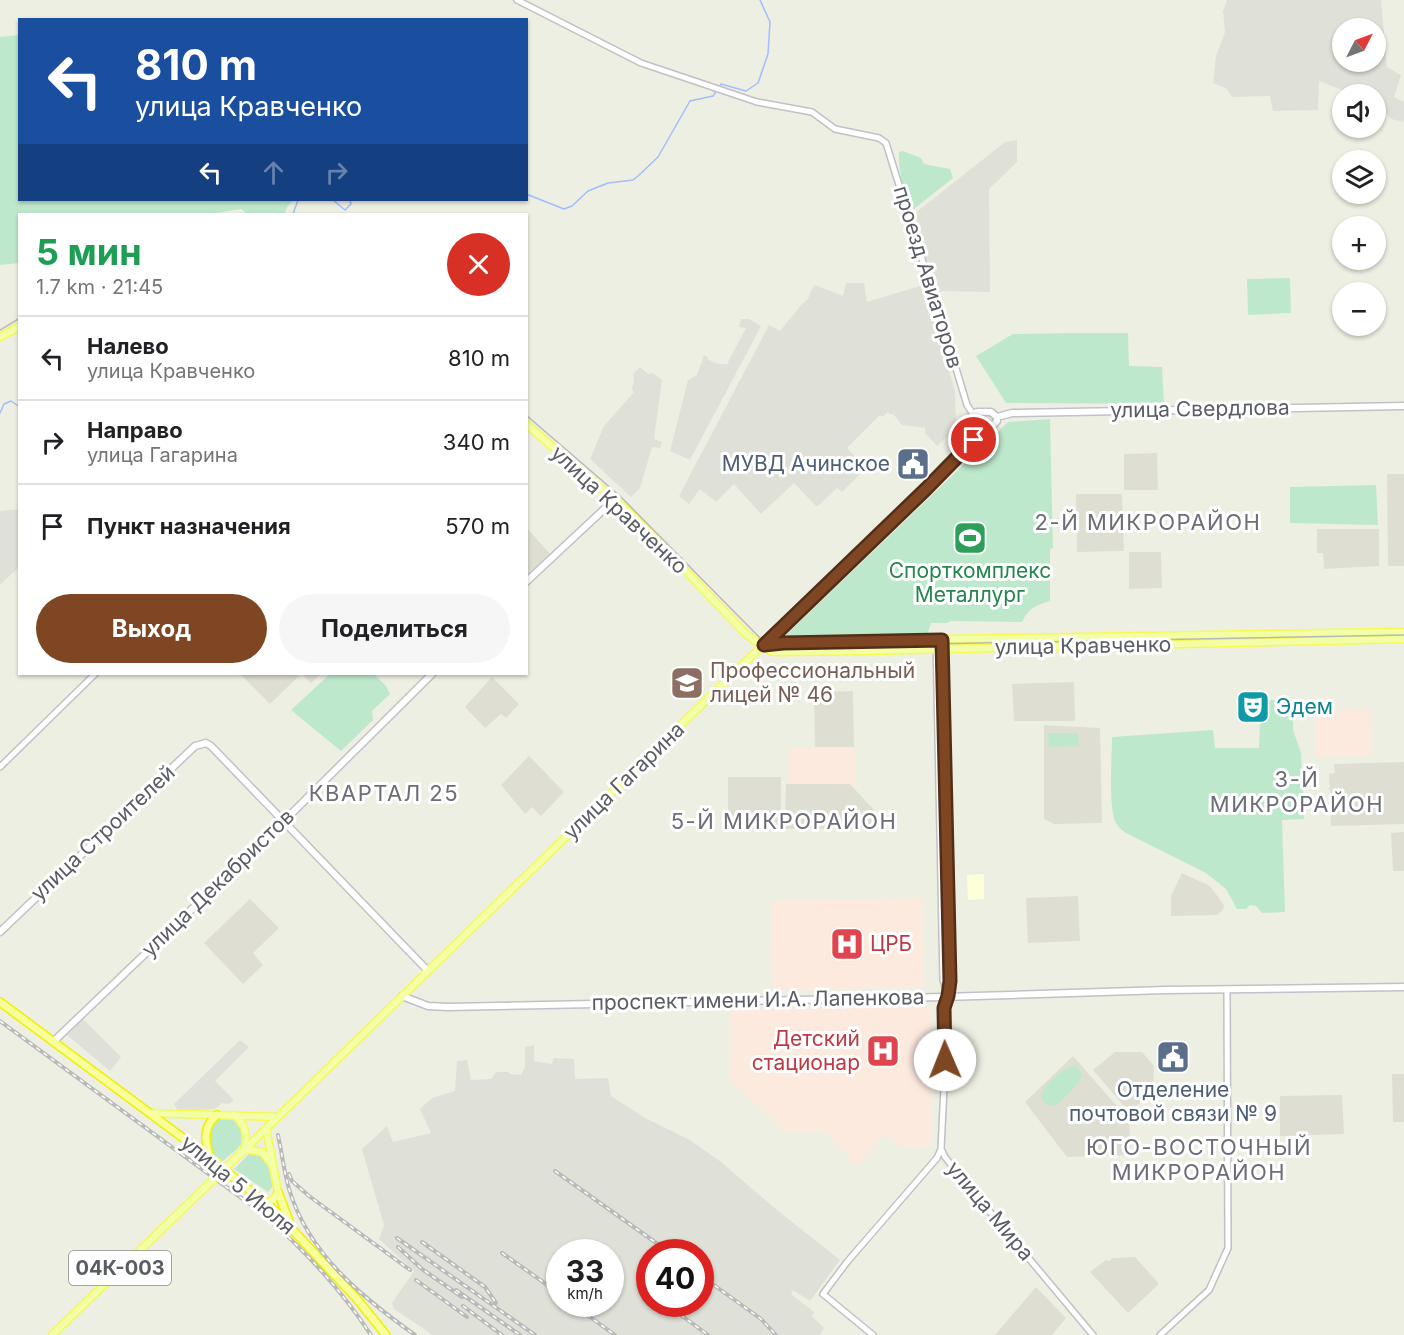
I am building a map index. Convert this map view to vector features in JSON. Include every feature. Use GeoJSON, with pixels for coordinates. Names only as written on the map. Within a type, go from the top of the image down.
{"type":"FeatureCollection","features":[{"type":"Feature","properties":{"kind":"highway"},"geometry":{"type":"LineString","coordinates":[[0,1002],[54,1041]]}},
{"type":"Feature","properties":{"kind":"highway","name":"улица 5 Июля"},"geometry":{"type":"LineString","coordinates":[[54,1041],[149,1113],[161,1118],[266,1203],[357,1299],[386,1335]]}},
{"type":"Feature","properties":{"kind":"highway"},"geometry":{"type":"LineString","coordinates":[[210,1158],[206,1144],[207,1127],[217,1115]]}},
{"type":"Feature","properties":{"kind":"highway"},"geometry":{"type":"LineString","coordinates":[[278,1192],[293,1229]]}},
{"type":"Feature","properties":{"kind":"main road"},"geometry":{"type":"LineString","coordinates":[[0,337],[18,327]]}},
{"type":"Feature","properties":{"kind":"main road","name":"улица Свердлова"},"geometry":{"type":"LineString","coordinates":[[996,417],[1012,413],[1119,410],[1404,406]]}},
{"type":"Feature","properties":{"kind":"main road"},"geometry":{"type":"LineString","coordinates":[[991,412],[996,417],[996,423],[980,439],[974,440],[968,431],[972,414],[991,412]]}},
{"type":"Feature","properties":{"kind":"main road","name":"улица Кравченко"},"geometry":{"type":"LineString","coordinates":[[528,426],[615,500],[746,634],[770,651],[1404,639]]}},
{"type":"Feature","properties":{"kind":"main road","name":"улица Гагарина"},"geometry":{"type":"LineString","coordinates":[[52,1335],[974,440]]}},
{"type":"Feature","properties":{"kind":"main road"},"geometry":{"type":"LineString","coordinates":[[528,580],[615,500]]}},
{"type":"Feature","properties":{"kind":"main road","name":"улица Кравченко"},"geometry":{"type":"LineString","coordinates":[[764,645],[1404,632]]}},
{"type":"Feature","properties":{"kind":"main road","name":"улица Декабристов"},"geometry":{"type":"LineString","coordinates":[[54,1041],[283,822],[431,675]]}},
{"type":"Feature","properties":{"kind":"main road","name":"улица Строителей"},"geometry":{"type":"LineString","coordinates":[[0,932],[195,746],[206,744],[211,746],[283,822]]}},
{"type":"Feature","properties":{"kind":"main road"},"geometry":{"type":"LineString","coordinates":[[283,822],[428,971]]}},
{"type":"Feature","properties":{"kind":"main road","name":"проспект имени И.А. Лапенкова"},"geometry":{"type":"LineString","coordinates":[[402,996],[428,1006],[448,1006],[1404,987]]}},
{"type":"Feature","properties":{"kind":"main road"},"geometry":{"type":"LineString","coordinates":[[161,1118],[217,1115],[277,1117]]}},
{"type":"Feature","properties":{"kind":"main road"},"geometry":{"type":"LineString","coordinates":[[233,1115],[242,1122],[246,1132],[244,1149],[262,1152],[272,1166]]}},
{"type":"Feature","properties":{"kind":"main road"},"geometry":{"type":"LineString","coordinates":[[266,1128],[278,1192],[273,1200],[266,1203]]}},
{"type":"Feature","properties":{"kind":"street","name":"проезд Авиаторов"},"geometry":{"type":"LineString","coordinates":[[517,0],[641,63],[757,102],[812,112],[831,127],[883,140],[889,147],[939,316],[967,405],[972,414]]}},
{"type":"Feature","properties":{"kind":"street","name":"улица Мира"},"geometry":{"type":"LineString","coordinates":[[939,640],[945,904],[943,980],[948,996],[944,1008],[946,1046],[941,1149],[945,1157],[1093,1335]]}},
{"type":"Feature","properties":{"kind":"street"},"geometry":{"type":"LineString","coordinates":[[0,767],[94,675]]}},
{"type":"Feature","properties":{"kind":"street"},"geometry":{"type":"LineString","coordinates":[[1160,1335],[1209,1290],[1228,1248],[1227,989]]}},
{"type":"Feature","properties":{"kind":"street"},"geometry":{"type":"LineString","coordinates":[[873,1335],[823,1294],[843,1266],[937,1158],[941,1149]]}},
{"type":"Feature","properties":{"kind":"shaded area"},"geometry":{"type":"Polygon","coordinates":[[[1227,0],[1381,0],[1383,18],[1332,18],[1332,72],[1386,72],[1386,56],[1387,67],[1401,75],[1394,97],[1404,102],[1404,122],[1391,119],[1386,114],[1386,84],[1332,84],[1332,86],[1319,81],[1318,110],[1273,111],[1270,96],[1232,97],[1226,88],[1213,83],[1216,56],[1225,32],[1223,11],[1227,0]]]}},
{"type":"Feature","properties":{"kind":"shaded area"},"geometry":{"type":"Polygon","coordinates":[[[18,35],[18,201],[292,201],[285,213],[246,213],[241,209],[216,213],[18,213],[18,263],[0,265],[0,37],[18,35]]]}},
{"type":"Feature","properties":{"kind":"shaded area"},"geometry":{"type":"Polygon","coordinates":[[[1017,140],[1017,162],[989,189],[990,292],[942,291],[936,294],[914,214],[1005,142],[1017,140]]]}},
{"type":"Feature","properties":{"kind":"shaded area"},"geometry":{"type":"Polygon","coordinates":[[[903,151],[921,158],[924,164],[950,169],[953,178],[914,209],[909,207],[900,173],[899,152],[903,151]]]}},
{"type":"Feature","properties":{"kind":"shaded area"},"geometry":{"type":"Polygon","coordinates":[[[1290,278],[1291,313],[1248,315],[1247,279],[1290,278]]]}},
{"type":"Feature","properties":{"kind":"shaded area"},"geometry":{"type":"Polygon","coordinates":[[[846,283],[864,283],[867,302],[923,285],[933,309],[931,310],[955,391],[956,428],[937,446],[925,433],[925,428],[902,425],[893,414],[888,412],[882,417],[880,415],[847,448],[866,468],[842,492],[837,488],[818,506],[794,483],[761,514],[734,484],[716,502],[700,489],[689,504],[679,496],[769,325],[780,331],[808,299],[815,285],[843,296],[846,283]]]}},
{"type":"Feature","properties":{"kind":"shaded area"},"geometry":{"type":"Polygon","coordinates":[[[741,319],[749,319],[761,326],[690,460],[670,451],[688,380],[697,375],[704,355],[718,364],[727,364],[746,328],[739,327],[741,319]]]}},
{"type":"Feature","properties":{"kind":"shaded area"},"geometry":{"type":"Polygon","coordinates":[[[1128,333],[1129,366],[1162,367],[1164,404],[1006,403],[976,356],[1013,334],[1128,333]]]}},
{"type":"Feature","properties":{"kind":"shaded area"},"geometry":{"type":"Polygon","coordinates":[[[640,367],[648,374],[653,373],[662,380],[654,439],[662,442],[660,448],[652,447],[640,488],[631,497],[590,459],[604,426],[634,392],[632,390],[633,374],[640,367]]]}},
{"type":"Feature","properties":{"kind":"shaded area","name":"Спорткомплекс Металлург"},"geometry":{"type":"Polygon","coordinates":[[[1050,419],[1053,548],[1050,549],[1050,601],[1033,608],[1022,622],[931,623],[927,635],[785,636],[1008,422],[1050,419]]]}},
{"type":"Feature","properties":{"kind":"shaded area"},"geometry":{"type":"Polygon","coordinates":[[[1157,453],[1158,490],[1124,490],[1124,454],[1157,453]]]}},
{"type":"Feature","properties":{"kind":"shaded area"},"geometry":{"type":"Polygon","coordinates":[[[1387,474],[1404,474],[1404,566],[1388,566],[1387,474]]]}},
{"type":"Feature","properties":{"kind":"shaded area"},"geometry":{"type":"Polygon","coordinates":[[[1376,485],[1378,525],[1290,523],[1290,487],[1376,485]]]}},
{"type":"Feature","properties":{"kind":"shaded area"},"geometry":{"type":"Polygon","coordinates":[[[1076,494],[1122,494],[1124,551],[1077,552],[1076,494]]]}},
{"type":"Feature","properties":{"kind":"shaded area"},"geometry":{"type":"Polygon","coordinates":[[[18,509],[18,568],[0,585],[0,511],[18,509]]]}},
{"type":"Feature","properties":{"kind":"shaded area"},"geometry":{"type":"Polygon","coordinates":[[[528,529],[550,554],[528,574],[528,529]]]}},
{"type":"Feature","properties":{"kind":"shaded area"},"geometry":{"type":"Polygon","coordinates":[[[1317,529],[1379,529],[1379,566],[1324,569],[1323,553],[1317,553],[1317,529]]]}},
{"type":"Feature","properties":{"kind":"shaded area"},"geometry":{"type":"Polygon","coordinates":[[[1129,552],[1161,552],[1162,588],[1129,589],[1129,552]]]}},
{"type":"Feature","properties":{"kind":"shaded area"},"geometry":{"type":"Polygon","coordinates":[[[241,675],[300,675],[270,704],[241,675]]]}},
{"type":"Feature","properties":{"kind":"shaded area"},"geometry":{"type":"Polygon","coordinates":[[[302,675],[320,675],[311,683],[302,675]]]}},
{"type":"Feature","properties":{"kind":"shaded area"},"geometry":{"type":"Polygon","coordinates":[[[329,675],[375,675],[386,686],[390,694],[372,711],[373,720],[341,751],[291,710],[329,675]]]}},
{"type":"Feature","properties":{"kind":"shaded area"},"geometry":{"type":"Polygon","coordinates":[[[492,677],[519,704],[506,718],[501,714],[485,728],[465,707],[492,677]]]}},
{"type":"Feature","properties":{"kind":"shaded area"},"geometry":{"type":"Polygon","coordinates":[[[1074,682],[1075,721],[1014,721],[1012,684],[1074,682]]]}},
{"type":"Feature","properties":{"kind":"shaded area"},"geometry":{"type":"Polygon","coordinates":[[[853,691],[854,747],[815,747],[814,692],[853,691]]]}},
{"type":"Feature","properties":{"kind":"shaded area"},"geometry":{"type":"Polygon","coordinates":[[[1261,700],[1293,700],[1293,730],[1301,753],[1304,819],[1282,820],[1285,912],[1262,913],[1256,906],[1250,905],[1246,909],[1237,909],[1226,889],[1206,873],[1122,830],[1116,823],[1112,806],[1112,737],[1213,730],[1215,748],[1259,748],[1261,700]]]}},
{"type":"Feature","properties":{"kind":"shaded area"},"geometry":{"type":"Polygon","coordinates":[[[1315,710],[1370,710],[1371,756],[1316,757],[1315,710]]]}},
{"type":"Feature","properties":{"kind":"shaded area"},"geometry":{"type":"Polygon","coordinates":[[[1044,725],[1100,728],[1102,823],[1054,824],[1044,819],[1044,725]]]}},
{"type":"Feature","properties":{"kind":"shaded area"},"geometry":{"type":"Polygon","coordinates":[[[1048,733],[1078,733],[1079,746],[1049,747],[1048,733]]]}},
{"type":"Feature","properties":{"kind":"shaded area"},"geometry":{"type":"Polygon","coordinates":[[[790,748],[855,748],[856,790],[850,784],[790,784],[790,748]]]}},
{"type":"Feature","properties":{"kind":"shaded area"},"geometry":{"type":"Polygon","coordinates":[[[529,756],[564,792],[541,816],[532,807],[525,814],[501,785],[529,756]]]}},
{"type":"Feature","properties":{"kind":"shaded area"},"geometry":{"type":"Polygon","coordinates":[[[1404,762],[1404,824],[1331,826],[1329,774],[1335,773],[1334,764],[1404,762]]]}},
{"type":"Feature","properties":{"kind":"shaded area"},"geometry":{"type":"Polygon","coordinates":[[[728,777],[781,777],[781,829],[728,829],[728,777]]]}},
{"type":"Feature","properties":{"kind":"shaded area"},"geometry":{"type":"Polygon","coordinates":[[[786,784],[850,784],[875,811],[878,828],[785,829],[786,784]]]}},
{"type":"Feature","properties":{"kind":"shaded area"},"geometry":{"type":"Polygon","coordinates":[[[1404,832],[1404,871],[1393,871],[1391,833],[1404,832]]]}},
{"type":"Feature","properties":{"kind":"shaded area"},"geometry":{"type":"Polygon","coordinates":[[[1182,873],[1210,886],[1224,905],[1223,910],[1217,915],[1171,916],[1171,896],[1182,873]]]}},
{"type":"Feature","properties":{"kind":"shaded area"},"geometry":{"type":"Polygon","coordinates":[[[984,874],[984,899],[968,900],[967,875],[984,874]]]}},
{"type":"Feature","properties":{"kind":"shaded area"},"geometry":{"type":"Polygon","coordinates":[[[1078,896],[1080,941],[1028,943],[1026,898],[1078,896]]]}},
{"type":"Feature","properties":{"kind":"shaded area","name":"ЦРБ"},"geometry":{"type":"Polygon","coordinates":[[[922,898],[924,987],[773,991],[771,901],[922,898]]]}},
{"type":"Feature","properties":{"kind":"shaded area"},"geometry":{"type":"Polygon","coordinates":[[[250,899],[279,928],[253,953],[263,965],[243,984],[204,943],[250,899]]]}},
{"type":"Feature","properties":{"kind":"shaded area"},"geometry":{"type":"Polygon","coordinates":[[[731,1008],[931,1008],[931,1146],[900,1147],[884,1133],[857,1166],[825,1132],[787,1133],[730,1080],[731,1008]]]}},
{"type":"Feature","properties":{"kind":"shaded area"},"geometry":{"type":"Polygon","coordinates":[[[83,1019],[121,1057],[110,1071],[67,1035],[83,1019]]]}},
{"type":"Feature","properties":{"kind":"shaded area"},"geometry":{"type":"Polygon","coordinates":[[[240,1040],[249,1047],[215,1081],[234,1100],[229,1104],[222,1103],[215,1109],[178,1111],[174,1104],[240,1040]]]}},
{"type":"Feature","properties":{"kind":"shaded area"},"geometry":{"type":"Polygon","coordinates":[[[534,1045],[534,1061],[551,1064],[554,1058],[574,1059],[575,1079],[608,1078],[611,1096],[645,1118],[690,1140],[721,1162],[840,1260],[810,1301],[793,1290],[791,1294],[814,1312],[812,1316],[824,1328],[820,1335],[433,1335],[394,1309],[392,1303],[414,1271],[379,1239],[384,1225],[362,1149],[387,1126],[393,1142],[431,1133],[420,1109],[432,1098],[455,1091],[457,1061],[467,1060],[471,1080],[491,1079],[496,1072],[521,1075],[525,1067],[525,1047],[534,1045]]]}},
{"type":"Feature","properties":{"kind":"shaded area"},"geometry":{"type":"Polygon","coordinates":[[[1115,1052],[1142,1052],[1154,1066],[1153,1092],[1134,1108],[1124,1106],[1093,1070],[1115,1052]]]}},
{"type":"Feature","properties":{"kind":"shaded area"},"geometry":{"type":"Polygon","coordinates":[[[1073,1056],[1129,1120],[1131,1155],[1067,1157],[1025,1102],[1073,1056]]]}},
{"type":"Feature","properties":{"kind":"shaded area"},"geometry":{"type":"Polygon","coordinates":[[[1076,1066],[1082,1074],[1075,1087],[1056,1105],[1046,1104],[1041,1098],[1045,1088],[1065,1069],[1076,1066]]]}},
{"type":"Feature","properties":{"kind":"shaded area"},"geometry":{"type":"Polygon","coordinates":[[[1392,1074],[1404,1074],[1404,1122],[1393,1122],[1392,1074]]]}},
{"type":"Feature","properties":{"kind":"shaded area"},"geometry":{"type":"Polygon","coordinates":[[[1342,1095],[1344,1134],[1280,1136],[1280,1096],[1342,1095]]]}},
{"type":"Feature","properties":{"kind":"shaded area"},"geometry":{"type":"Polygon","coordinates":[[[227,1117],[240,1127],[243,1140],[223,1161],[210,1152],[207,1144],[216,1118],[227,1117]]]}},
{"type":"Feature","properties":{"kind":"shaded area"},"geometry":{"type":"Polygon","coordinates":[[[249,1154],[261,1157],[267,1164],[273,1186],[268,1192],[234,1169],[249,1154]]]}},
{"type":"Feature","properties":{"kind":"shaded area"},"geometry":{"type":"Polygon","coordinates":[[[1135,1257],[1159,1284],[1128,1313],[1090,1272],[1112,1258],[1135,1257]]]}},
{"type":"Feature","properties":{"kind":"shaded area"},"geometry":{"type":"Polygon","coordinates":[[[1036,1287],[1066,1318],[1052,1335],[995,1335],[1036,1287]]]}},
{"type":"Feature","properties":{"kind":"waterway"},"geometry":{"type":"LineString","coordinates":[[720,86],[721,84],[746,91],[758,83],[768,54],[770,22],[760,0]]}},
{"type":"Feature","properties":{"kind":"waterway"},"geometry":{"type":"LineString","coordinates":[[528,195],[564,209],[572,206],[588,191],[608,183],[633,180],[658,157],[690,101],[713,96],[717,90]]}},
{"type":"Feature","properties":{"kind":"waterway"},"geometry":{"type":"LineString","coordinates":[[293,213],[298,201]]}},
{"type":"Feature","properties":{"kind":"waterway"},"geometry":{"type":"LineString","coordinates":[[334,201],[345,210],[351,204],[350,201]]}},
{"type":"Feature","properties":{"kind":"waterway"},"geometry":{"type":"LineString","coordinates":[[0,413],[4,404],[11,401],[18,406]]}},
{"type":"Feature","properties":{"kind":"tram line"},"geometry":{"type":"LineString","coordinates":[[0,330],[18,319]]}},
{"type":"Feature","properties":{"kind":"tram line"},"geometry":{"type":"LineString","coordinates":[[528,417],[620,496],[761,639],[775,647],[1404,635]]}},
{"type":"Feature","properties":{"kind":"railway"},"geometry":{"type":"LineString","coordinates":[[0,1021],[259,1211],[319,1269],[371,1335]]}},
{"type":"Feature","properties":{"kind":"railway"},"geometry":{"type":"LineString","coordinates":[[278,1135],[289,1189],[298,1213],[310,1234],[324,1254],[357,1290],[415,1335]]}},
{"type":"Feature","properties":{"kind":"railway"},"geometry":{"type":"LineString","coordinates":[[555,1171],[651,1239]]}},
{"type":"Feature","properties":{"kind":"railway"},"geometry":{"type":"LineString","coordinates":[[289,1174],[292,1181],[309,1196],[410,1270]]}},
{"type":"Feature","properties":{"kind":"railway"},"geometry":{"type":"LineString","coordinates":[[397,1238],[535,1335]]}},
{"type":"Feature","properties":{"kind":"railway"},"geometry":{"type":"LineString","coordinates":[[422,1242],[485,1287],[496,1303]]}},
{"type":"Feature","properties":{"kind":"railway"},"geometry":{"type":"LineString","coordinates":[[398,1247],[422,1269],[462,1297]]}},
{"type":"Feature","properties":{"kind":"railway"},"geometry":{"type":"LineString","coordinates":[[502,1253],[546,1284]]}},
{"type":"Feature","properties":{"kind":"railway"},"geometry":{"type":"LineString","coordinates":[[416,1280],[467,1317]]}},
{"type":"Feature","properties":{"kind":"railway"},"geometry":{"type":"LineString","coordinates":[[714,1285],[761,1319],[776,1335]]}},
{"type":"Feature","properties":{"kind":"railway"},"geometry":{"type":"LineString","coordinates":[[456,1290],[520,1335]]}},
{"type":"Feature","properties":{"kind":"railway"},"geometry":{"type":"LineString","coordinates":[[463,1306],[502,1335]]}},
{"type":"Feature","properties":{"kind":"railway"},"geometry":{"type":"LineString","coordinates":[[590,1317],[615,1335]]}},
{"type":"Feature","properties":{"kind":"railway"},"geometry":{"type":"LineString","coordinates":[[684,1317],[708,1335]]}},
{"type":"Feature","properties":{"kind":"place","name":"МУВД Ачинское"},"geometry":{"type":"Point","coordinates":[913,464]}},
{"type":"Feature","properties":{"kind":"place","name":"Спорткомплекс Металлург"},"geometry":{"type":"Point","coordinates":[970,538]}},
{"type":"Feature","properties":{"kind":"place","name":"Профессиональный лицей № 46"},"geometry":{"type":"Point","coordinates":[687,683]}},
{"type":"Feature","properties":{"kind":"place","name":"Эдем"},"geometry":{"type":"Point","coordinates":[1253,707]}},
{"type":"Feature","properties":{"kind":"place","name":"ЦРБ"},"geometry":{"type":"Point","coordinates":[847,944]}},
{"type":"Feature","properties":{"kind":"place","name":"Детский стационар"},"geometry":{"type":"Point","coordinates":[883,1051]}},
{"type":"Feature","properties":{"kind":"place","name":"Отделение почтовой связи № 9"},"geometry":{"type":"Point","coordinates":[1173,1057]}},
{"type":"Feature","properties":{"kind":"district","name":"2-Й МИКРОРАЙОН"},"geometry":{"type":"Point","coordinates":[1148,522]}},
{"type":"Feature","properties":{"kind":"district","name":"3-Й МИКРОРАЙОН"},"geometry":{"type":"Point","coordinates":[1297,792]}},
{"type":"Feature","properties":{"kind":"district","name":"КВАРТАЛ 25"},"geometry":{"type":"Point","coordinates":[384,793]}},
{"type":"Feature","properties":{"kind":"district","name":"5-Й МИКРОРАЙОН"},"geometry":{"type":"Point","coordinates":[784,821]}},
{"type":"Feature","properties":{"kind":"district","name":"ЮГО-ВОСТОЧНЫЙ МИКРОРАЙОН"},"geometry":{"type":"Point","coordinates":[1199,1160]}},
{"type":"Feature","properties":{"kind":"route"},"geometry":{"type":"LineString","coordinates":[[945,1060],[944,1008],[950,981],[942,640],[764,645],[974,440]]}}]}
